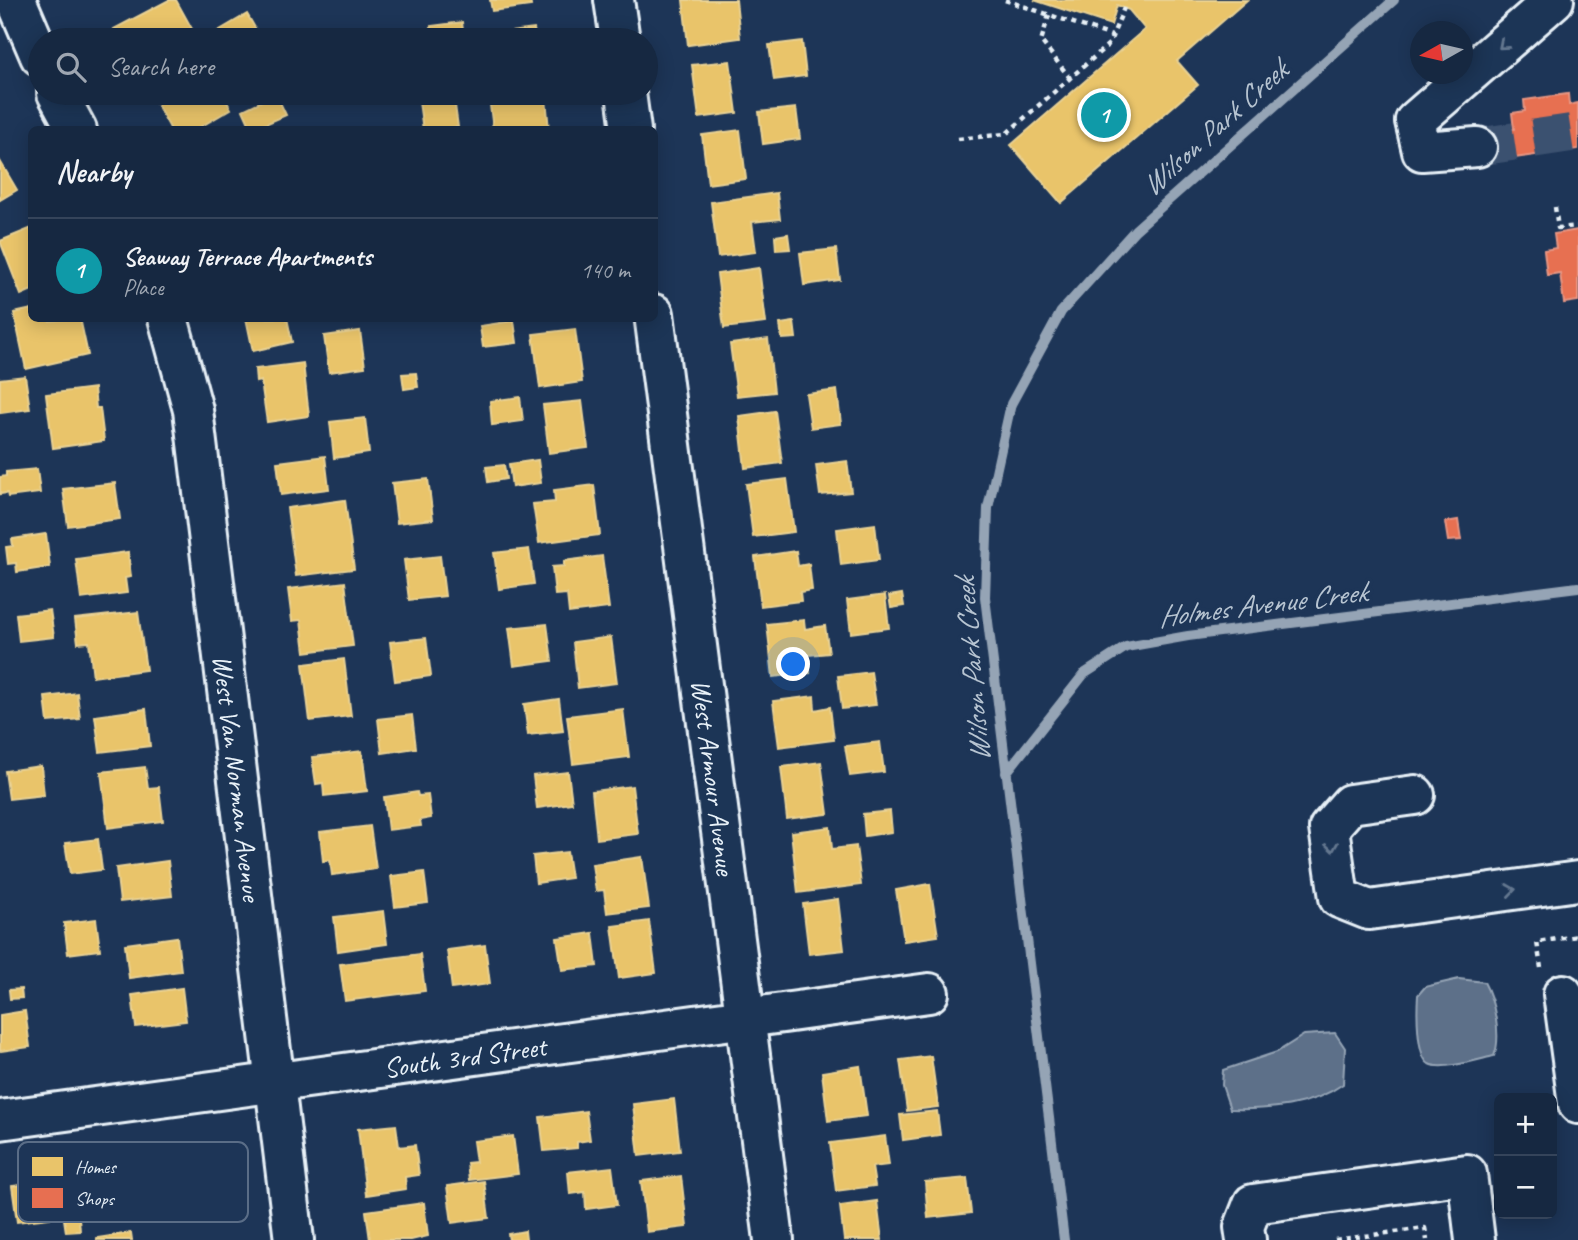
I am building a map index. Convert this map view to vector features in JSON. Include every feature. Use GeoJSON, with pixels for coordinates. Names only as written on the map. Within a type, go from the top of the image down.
{"type":"FeatureCollection","features":[{"type":"Feature","properties":{"kind":"street"},"geometry":{"type":"LineString","coordinates":[[16,0],[28,28]]}},
{"type":"Feature","properties":{"kind":"street"},"geometry":{"type":"LineString","coordinates":[[614,0],[618,28]]}},
{"type":"Feature","properties":{"kind":"street"},"geometry":{"type":"LineString","coordinates":[[1477,147],[1422,152],[1415,121],[1554,0]]}},
{"type":"Feature","properties":{"kind":"street"},"geometry":{"type":"LineString","coordinates":[[63,105],[75,126]]}},
{"type":"Feature","properties":{"kind":"street"},"geometry":{"type":"LineString","coordinates":[[628,105],[630,126]]}},
{"type":"Feature","properties":{"kind":"street","name":"West Van Norman Avenue"},"geometry":{"type":"LineString","coordinates":[[170,322],[193,410],[294,1240]]}},
{"type":"Feature","properties":{"kind":"street","name":"West Armour Avenue"},"geometry":{"type":"LineString","coordinates":[[655,322],[774,1240]]}},
{"type":"Feature","properties":{"kind":"street"},"geometry":{"type":"LineString","coordinates":[[1415,795],[1350,804],[1329,828],[1339,898],[1369,910],[1578,881]]}},
{"type":"Feature","properties":{"kind":"street","name":"South 3rd Street"},"geometry":{"type":"LineString","coordinates":[[0,1121],[929,993]]}},
{"type":"Feature","properties":{"kind":"street"},"geometry":{"type":"LineString","coordinates":[[1563,994],[1578,1104]]}},
{"type":"Feature","properties":{"kind":"street"},"geometry":{"type":"LineString","coordinates":[[1246,1240],[1244,1227],[1253,1204],[1467,1174],[1475,1240]]}},
{"type":"Feature","properties":{"kind":"path"},"geometry":{"type":"LineString","coordinates":[[1004,0],[1112,36]]}},
{"type":"Feature","properties":{"kind":"path"},"geometry":{"type":"LineString","coordinates":[[958,139],[1006,134],[1109,44],[1124,8]]}},
{"type":"Feature","properties":{"kind":"path"},"geometry":{"type":"LineString","coordinates":[[1049,15],[1041,41],[1070,78]]}},
{"type":"Feature","properties":{"kind":"path"},"geometry":{"type":"LineString","coordinates":[[1555,207],[1558,228],[1578,226]]}},
{"type":"Feature","properties":{"kind":"path"},"geometry":{"type":"LineString","coordinates":[[1335,1240],[1425,1228],[1427,1240]]}},
{"type":"Feature","properties":{"kind":"water"},"geometry":{"type":"Polygon","coordinates":[[[1459,979],[1484,982],[1488,990],[1497,1029],[1494,1056],[1435,1066],[1429,1064],[1422,1052],[1418,995],[1425,987],[1459,979]]]}},
{"type":"Feature","properties":{"kind":"water"},"geometry":{"type":"Polygon","coordinates":[[[1335,1033],[1345,1048],[1343,1084],[1317,1098],[1289,1106],[1230,1109],[1222,1085],[1223,1070],[1277,1052],[1304,1035],[1335,1033]]]}},
{"type":"Feature","properties":{"kind":"building: Homes"},"geometry":{"type":"Polygon","coordinates":[[[169,0],[176,0],[192,28],[116,28],[169,0]]]}},
{"type":"Feature","properties":{"kind":"building: Homes"},"geometry":{"type":"Polygon","coordinates":[[[490,0],[530,0],[531,6],[492,11],[490,0]]]}},
{"type":"Feature","properties":{"kind":"building: Homes"},"geometry":{"type":"Polygon","coordinates":[[[683,0],[736,0],[740,38],[688,45],[683,0]]]}},
{"type":"Feature","properties":{"kind":"building: Homes"},"geometry":{"type":"Polygon","coordinates":[[[1034,0],[1247,0],[1177,61],[1198,85],[1061,203],[1011,145],[1145,29],[1129,10],[1117,5],[1111,25],[1034,0]]]}},
{"type":"Feature","properties":{"kind":"building: Homes"},"geometry":{"type":"Polygon","coordinates":[[[247,14],[255,28],[223,28],[247,14]]]}},
{"type":"Feature","properties":{"kind":"building: Homes"},"geometry":{"type":"Polygon","coordinates":[[[462,22],[463,28],[431,28],[462,22]]]}},
{"type":"Feature","properties":{"kind":"building: Homes"},"geometry":{"type":"Polygon","coordinates":[[[802,41],[806,76],[774,80],[769,45],[802,41]]]}},
{"type":"Feature","properties":{"kind":"building: Homes"},"geometry":{"type":"Polygon","coordinates":[[[730,61],[737,113],[699,118],[692,65],[730,61]]]}},
{"type":"Feature","properties":{"kind":"building: Homes"},"geometry":{"type":"Polygon","coordinates":[[[157,105],[229,105],[231,109],[202,126],[169,126],[157,105]]]}},
{"type":"Feature","properties":{"kind":"building: Homes"},"geometry":{"type":"Polygon","coordinates":[[[253,105],[281,105],[286,115],[261,126],[250,126],[243,110],[253,105]]]}},
{"type":"Feature","properties":{"kind":"building: Homes"},"geometry":{"type":"Polygon","coordinates":[[[419,105],[455,105],[458,126],[422,126],[419,105]]]}},
{"type":"Feature","properties":{"kind":"building: Homes"},"geometry":{"type":"Polygon","coordinates":[[[490,105],[547,105],[549,126],[493,126],[490,105]]]}},
{"type":"Feature","properties":{"kind":"building: Homes"},"geometry":{"type":"Polygon","coordinates":[[[796,108],[800,139],[763,144],[759,112],[796,108]]]}},
{"type":"Feature","properties":{"kind":"building: Homes"},"geometry":{"type":"Polygon","coordinates":[[[740,130],[746,179],[708,184],[702,135],[740,130]]]}},
{"type":"Feature","properties":{"kind":"building: Homes"},"geometry":{"type":"Polygon","coordinates":[[[0,161],[17,190],[0,200],[0,161]]]}},
{"type":"Feature","properties":{"kind":"building: Homes"},"geometry":{"type":"Polygon","coordinates":[[[777,193],[780,219],[752,222],[756,252],[718,257],[711,202],[777,193]]]}},
{"type":"Feature","properties":{"kind":"building: Homes"},"geometry":{"type":"Polygon","coordinates":[[[28,230],[28,292],[21,295],[0,241],[28,230]]]}},
{"type":"Feature","properties":{"kind":"building: Homes"},"geometry":{"type":"Polygon","coordinates":[[[788,234],[790,249],[776,250],[775,236],[788,234]]]}},
{"type":"Feature","properties":{"kind":"building: Homes"},"geometry":{"type":"Polygon","coordinates":[[[836,249],[840,280],[804,285],[800,253],[836,249]]]}},
{"type":"Feature","properties":{"kind":"building: Homes"},"geometry":{"type":"Polygon","coordinates":[[[759,268],[766,323],[724,328],[717,274],[759,268]]]}},
{"type":"Feature","properties":{"kind":"building: Homes"},"geometry":{"type":"Polygon","coordinates":[[[28,310],[28,322],[81,322],[88,355],[26,369],[14,313],[28,310]]]}},
{"type":"Feature","properties":{"kind":"building: Homes"},"geometry":{"type":"Polygon","coordinates":[[[247,322],[288,322],[292,342],[253,351],[247,322]]]}},
{"type":"Feature","properties":{"kind":"building: Homes"},"geometry":{"type":"Polygon","coordinates":[[[514,322],[517,343],[483,347],[480,326],[514,322]]]}},
{"type":"Feature","properties":{"kind":"building: Homes"},"geometry":{"type":"Polygon","coordinates":[[[794,322],[796,338],[782,339],[780,324],[794,322]]]}},
{"type":"Feature","properties":{"kind":"building: Homes"},"geometry":{"type":"Polygon","coordinates":[[[575,329],[582,382],[540,388],[533,334],[575,329]]]}},
{"type":"Feature","properties":{"kind":"building: Homes"},"geometry":{"type":"Polygon","coordinates":[[[360,331],[365,367],[329,372],[324,336],[360,331]]]}},
{"type":"Feature","properties":{"kind":"building: Homes"},"geometry":{"type":"Polygon","coordinates":[[[768,339],[774,392],[737,396],[730,344],[768,339]]]}},
{"type":"Feature","properties":{"kind":"building: Homes"},"geometry":{"type":"Polygon","coordinates":[[[303,363],[309,416],[267,422],[261,381],[256,382],[255,369],[303,363]]]}},
{"type":"Feature","properties":{"kind":"building: Homes"},"geometry":{"type":"Polygon","coordinates":[[[416,373],[418,387],[404,389],[402,374],[416,373]]]}},
{"type":"Feature","properties":{"kind":"building: Homes"},"geometry":{"type":"Polygon","coordinates":[[[25,376],[30,409],[0,413],[0,379],[25,376]]]}},
{"type":"Feature","properties":{"kind":"building: Homes"},"geometry":{"type":"Polygon","coordinates":[[[94,388],[96,408],[100,408],[104,441],[53,448],[46,394],[94,388]]]}},
{"type":"Feature","properties":{"kind":"building: Homes"},"geometry":{"type":"Polygon","coordinates":[[[837,390],[841,424],[811,428],[806,394],[837,390]]]}},
{"type":"Feature","properties":{"kind":"building: Homes"},"geometry":{"type":"Polygon","coordinates":[[[520,397],[523,421],[492,425],[490,401],[520,397]]]}},
{"type":"Feature","properties":{"kind":"building: Homes"},"geometry":{"type":"Polygon","coordinates":[[[582,401],[588,448],[549,453],[543,405],[582,401]]]}},
{"type":"Feature","properties":{"kind":"building: Homes"},"geometry":{"type":"Polygon","coordinates":[[[775,411],[782,463],[745,468],[739,416],[775,411]]]}},
{"type":"Feature","properties":{"kind":"building: Homes"},"geometry":{"type":"Polygon","coordinates":[[[365,418],[369,453],[334,458],[330,422],[365,418]]]}},
{"type":"Feature","properties":{"kind":"building: Homes"},"geometry":{"type":"Polygon","coordinates":[[[325,456],[329,489],[281,495],[277,462],[325,456]]]}},
{"type":"Feature","properties":{"kind":"building: Homes"},"geometry":{"type":"Polygon","coordinates":[[[538,460],[541,483],[512,487],[509,464],[538,460]]]}},
{"type":"Feature","properties":{"kind":"building: Homes"},"geometry":{"type":"Polygon","coordinates":[[[847,461],[851,492],[820,495],[816,465],[847,461]]]}},
{"type":"Feature","properties":{"kind":"building: Homes"},"geometry":{"type":"Polygon","coordinates":[[[504,465],[506,479],[488,482],[486,467],[504,465]]]}},
{"type":"Feature","properties":{"kind":"building: Homes"},"geometry":{"type":"Polygon","coordinates":[[[37,469],[40,493],[8,497],[7,493],[0,494],[0,477],[6,476],[6,472],[37,469]]]}},
{"type":"Feature","properties":{"kind":"building: Homes"},"geometry":{"type":"Polygon","coordinates":[[[428,479],[433,519],[397,523],[392,483],[428,479]]]}},
{"type":"Feature","properties":{"kind":"building: Homes"},"geometry":{"type":"Polygon","coordinates":[[[787,479],[794,532],[753,537],[746,484],[787,479]]]}},
{"type":"Feature","properties":{"kind":"building: Homes"},"geometry":{"type":"Polygon","coordinates":[[[115,483],[120,519],[68,526],[63,489],[115,483]]]}},
{"type":"Feature","properties":{"kind":"building: Homes"},"geometry":{"type":"Polygon","coordinates":[[[594,485],[600,535],[539,543],[533,504],[555,502],[554,490],[594,485]]]}},
{"type":"Feature","properties":{"kind":"building: Homes"},"geometry":{"type":"Polygon","coordinates":[[[345,500],[354,569],[296,576],[287,508],[345,500]]]}},
{"type":"Feature","properties":{"kind":"building: Homes"},"geometry":{"type":"Polygon","coordinates":[[[875,524],[879,560],[841,565],[837,529],[875,524]]]}},
{"type":"Feature","properties":{"kind":"building: Homes"},"geometry":{"type":"Polygon","coordinates":[[[46,534],[50,567],[17,572],[16,563],[8,564],[6,547],[13,546],[12,539],[46,534]]]}},
{"type":"Feature","properties":{"kind":"building: Homes"},"geometry":{"type":"Polygon","coordinates":[[[529,549],[534,584],[499,589],[494,553],[529,549]]]}},
{"type":"Feature","properties":{"kind":"building: Homes"},"geometry":{"type":"Polygon","coordinates":[[[796,551],[798,566],[809,564],[812,590],[800,592],[801,601],[761,606],[755,557],[796,551]]]}},
{"type":"Feature","properties":{"kind":"building: Homes"},"geometry":{"type":"Polygon","coordinates":[[[128,552],[131,577],[125,578],[127,593],[81,599],[76,559],[128,552]]]}},
{"type":"Feature","properties":{"kind":"building: Homes"},"geometry":{"type":"Polygon","coordinates":[[[440,556],[445,596],[409,600],[404,560],[440,556]]]}},
{"type":"Feature","properties":{"kind":"building: Homes"},"geometry":{"type":"Polygon","coordinates":[[[602,556],[609,608],[569,613],[567,594],[555,595],[552,567],[564,566],[564,561],[602,556]]]}},
{"type":"Feature","properties":{"kind":"building: Homes"},"geometry":{"type":"Polygon","coordinates":[[[345,582],[353,646],[305,652],[301,620],[292,621],[288,589],[345,582]]]}},
{"type":"Feature","properties":{"kind":"building: Homes"},"geometry":{"type":"Polygon","coordinates":[[[902,594],[904,606],[891,608],[889,596],[902,594]]]}},
{"type":"Feature","properties":{"kind":"building: Homes"},"geometry":{"type":"Polygon","coordinates":[[[885,595],[889,628],[851,633],[847,600],[885,595]]]}},
{"type":"Feature","properties":{"kind":"building: Homes"},"geometry":{"type":"Polygon","coordinates":[[[50,610],[54,637],[19,641],[16,614],[50,610]]]}},
{"type":"Feature","properties":{"kind":"building: Homes"},"geometry":{"type":"Polygon","coordinates":[[[138,612],[146,670],[93,677],[89,642],[78,643],[75,619],[138,612]]]}},
{"type":"Feature","properties":{"kind":"building: Homes"},"geometry":{"type":"Polygon","coordinates":[[[804,620],[805,629],[825,626],[829,653],[808,655],[810,673],[773,677],[767,624],[804,620]]]}},
{"type":"Feature","properties":{"kind":"building: Homes"},"geometry":{"type":"Polygon","coordinates":[[[547,624],[552,661],[514,666],[509,628],[547,624]]]}},
{"type":"Feature","properties":{"kind":"building: Homes"},"geometry":{"type":"Polygon","coordinates":[[[611,637],[617,683],[578,688],[573,642],[611,637]]]}},
{"type":"Feature","properties":{"kind":"building: Homes"},"geometry":{"type":"Polygon","coordinates":[[[426,638],[431,676],[395,681],[390,642],[426,638]]]}},
{"type":"Feature","properties":{"kind":"building: Homes"},"geometry":{"type":"Polygon","coordinates":[[[344,659],[351,716],[310,721],[303,664],[344,659]]]}},
{"type":"Feature","properties":{"kind":"building: Homes"},"geometry":{"type":"Polygon","coordinates":[[[871,672],[876,705],[842,709],[838,676],[871,672]]]}},
{"type":"Feature","properties":{"kind":"building: Homes"},"geometry":{"type":"Polygon","coordinates":[[[77,693],[80,719],[48,722],[45,697],[77,693]]]}},
{"type":"Feature","properties":{"kind":"building: Homes"},"geometry":{"type":"Polygon","coordinates":[[[814,696],[815,710],[830,707],[834,740],[779,747],[773,701],[814,696]]]}},
{"type":"Feature","properties":{"kind":"building: Homes"},"geometry":{"type":"Polygon","coordinates":[[[559,699],[563,731],[528,735],[524,704],[559,699]]]}},
{"type":"Feature","properties":{"kind":"building: Homes"},"geometry":{"type":"Polygon","coordinates":[[[146,709],[150,746],[100,752],[95,716],[146,709]]]}},
{"type":"Feature","properties":{"kind":"building: Homes"},"geometry":{"type":"Polygon","coordinates":[[[623,709],[629,757],[573,764],[567,716],[623,709]]]}},
{"type":"Feature","properties":{"kind":"building: Homes"},"geometry":{"type":"Polygon","coordinates":[[[412,715],[416,748],[382,753],[378,719],[412,715]]]}},
{"type":"Feature","properties":{"kind":"building: Homes"},"geometry":{"type":"Polygon","coordinates":[[[880,742],[884,772],[850,776],[845,746],[880,742]]]}},
{"type":"Feature","properties":{"kind":"building: Homes"},"geometry":{"type":"Polygon","coordinates":[[[362,751],[367,791],[324,796],[323,783],[316,784],[312,757],[362,751]]]}},
{"type":"Feature","properties":{"kind":"building: Homes"},"geometry":{"type":"Polygon","coordinates":[[[821,762],[828,814],[787,819],[781,767],[821,762]]]}},
{"type":"Feature","properties":{"kind":"building: Homes"},"geometry":{"type":"Polygon","coordinates":[[[41,766],[44,795],[9,799],[5,771],[41,766]]]}},
{"type":"Feature","properties":{"kind":"building: Homes"},"geometry":{"type":"Polygon","coordinates":[[[145,767],[148,788],[159,787],[163,821],[108,828],[101,772],[145,767]]]}},
{"type":"Feature","properties":{"kind":"building: Homes"},"geometry":{"type":"Polygon","coordinates":[[[568,772],[572,803],[537,808],[533,776],[568,772]]]}},
{"type":"Feature","properties":{"kind":"building: Homes"},"geometry":{"type":"Polygon","coordinates":[[[632,786],[638,834],[597,839],[592,791],[632,786]]]}},
{"type":"Feature","properties":{"kind":"building: Homes"},"geometry":{"type":"Polygon","coordinates":[[[417,792],[418,796],[428,795],[431,818],[420,820],[421,826],[388,830],[384,797],[417,792]]]}},
{"type":"Feature","properties":{"kind":"building: Homes"},"geometry":{"type":"Polygon","coordinates":[[[890,811],[892,832],[865,836],[863,814],[890,811]]]}},
{"type":"Feature","properties":{"kind":"building: Homes"},"geometry":{"type":"Polygon","coordinates":[[[370,826],[376,869],[332,875],[330,860],[323,861],[320,832],[370,826]]]}},
{"type":"Feature","properties":{"kind":"building: Homes"},"geometry":{"type":"Polygon","coordinates":[[[830,827],[832,849],[856,846],[861,885],[798,893],[791,832],[830,827]]]}},
{"type":"Feature","properties":{"kind":"building: Homes"},"geometry":{"type":"Polygon","coordinates":[[[98,839],[102,870],[70,874],[65,843],[98,839]]]}},
{"type":"Feature","properties":{"kind":"building: Homes"},"geometry":{"type":"Polygon","coordinates":[[[567,852],[571,878],[536,883],[533,856],[567,852]]]}},
{"type":"Feature","properties":{"kind":"building: Homes"},"geometry":{"type":"Polygon","coordinates":[[[642,857],[649,908],[607,913],[604,890],[596,891],[592,864],[642,857]]]}},
{"type":"Feature","properties":{"kind":"building: Homes"},"geometry":{"type":"Polygon","coordinates":[[[168,861],[172,896],[120,902],[116,868],[168,861]]]}},
{"type":"Feature","properties":{"kind":"building: Homes"},"geometry":{"type":"Polygon","coordinates":[[[424,872],[428,903],[395,907],[391,876],[424,872]]]}},
{"type":"Feature","properties":{"kind":"building: Homes"},"geometry":{"type":"Polygon","coordinates":[[[930,884],[938,936],[904,941],[896,890],[930,884]]]}},
{"type":"Feature","properties":{"kind":"building: Homes"},"geometry":{"type":"Polygon","coordinates":[[[838,899],[844,950],[809,954],[803,904],[838,899]]]}},
{"type":"Feature","properties":{"kind":"building: Homes"},"geometry":{"type":"Polygon","coordinates":[[[383,911],[387,944],[338,951],[334,917],[383,911]]]}},
{"type":"Feature","properties":{"kind":"building: Homes"},"geometry":{"type":"Polygon","coordinates":[[[96,919],[100,950],[68,954],[64,923],[96,919]]]}},
{"type":"Feature","properties":{"kind":"building: Homes"},"geometry":{"type":"Polygon","coordinates":[[[649,921],[656,973],[619,978],[612,926],[649,921]]]}},
{"type":"Feature","properties":{"kind":"building: Homes"},"geometry":{"type":"Polygon","coordinates":[[[593,933],[597,966],[562,970],[557,938],[593,933]]]}},
{"type":"Feature","properties":{"kind":"building: Homes"},"geometry":{"type":"Polygon","coordinates":[[[177,937],[181,971],[129,978],[125,944],[177,937]]]}},
{"type":"Feature","properties":{"kind":"building: Homes"},"geometry":{"type":"Polygon","coordinates":[[[485,945],[490,984],[452,989],[447,950],[485,945]]]}},
{"type":"Feature","properties":{"kind":"building: Homes"},"geometry":{"type":"Polygon","coordinates":[[[420,954],[425,991],[345,1001],[340,964],[420,954]]]}},
{"type":"Feature","properties":{"kind":"building: Homes"},"geometry":{"type":"Polygon","coordinates":[[[182,988],[186,1021],[136,1027],[132,995],[182,988]]]}},
{"type":"Feature","properties":{"kind":"building: Homes"},"geometry":{"type":"Polygon","coordinates":[[[21,989],[22,998],[10,999],[9,990],[21,989]]]}},
{"type":"Feature","properties":{"kind":"building: Homes"},"geometry":{"type":"Polygon","coordinates":[[[25,1011],[30,1047],[0,1051],[0,1015],[25,1011]]]}},
{"type":"Feature","properties":{"kind":"building: Homes"},"geometry":{"type":"Polygon","coordinates":[[[931,1056],[938,1107],[907,1111],[900,1060],[931,1056]]]}},
{"type":"Feature","properties":{"kind":"building: Homes"},"geometry":{"type":"Polygon","coordinates":[[[860,1066],[867,1116],[828,1121],[822,1072],[860,1066]]]}},
{"type":"Feature","properties":{"kind":"building: Homes"},"geometry":{"type":"Polygon","coordinates":[[[674,1099],[680,1151],[639,1156],[633,1104],[674,1099]]]}},
{"type":"Feature","properties":{"kind":"building: Homes"},"geometry":{"type":"Polygon","coordinates":[[[586,1111],[590,1140],[577,1142],[577,1148],[544,1151],[540,1117],[586,1111]]]}},
{"type":"Feature","properties":{"kind":"building: Homes"},"geometry":{"type":"Polygon","coordinates":[[[937,1111],[940,1135],[903,1140],[900,1115],[937,1111]]]}},
{"type":"Feature","properties":{"kind":"building: Homes"},"geometry":{"type":"Polygon","coordinates":[[[396,1125],[399,1147],[415,1145],[419,1175],[405,1177],[406,1189],[366,1195],[358,1129],[396,1125]]]}},
{"type":"Feature","properties":{"kind":"building: Homes"},"geometry":{"type":"Polygon","coordinates":[[[513,1136],[518,1174],[469,1180],[467,1163],[476,1162],[473,1141],[513,1136]]]}},
{"type":"Feature","properties":{"kind":"building: Homes"},"geometry":{"type":"Polygon","coordinates":[[[885,1136],[889,1165],[872,1167],[875,1186],[836,1191],[830,1143],[885,1136]]]}},
{"type":"Feature","properties":{"kind":"building: Homes"},"geometry":{"type":"Polygon","coordinates":[[[612,1167],[617,1205],[586,1209],[585,1192],[570,1194],[568,1172],[612,1167]]]}},
{"type":"Feature","properties":{"kind":"building: Homes"},"geometry":{"type":"Polygon","coordinates":[[[681,1176],[687,1227],[647,1232],[641,1181],[681,1176]]]}},
{"type":"Feature","properties":{"kind":"building: Homes"},"geometry":{"type":"Polygon","coordinates":[[[967,1178],[971,1213],[928,1218],[925,1182],[967,1178]]]}},
{"type":"Feature","properties":{"kind":"building: Homes"},"geometry":{"type":"Polygon","coordinates":[[[484,1181],[489,1218],[452,1223],[447,1186],[484,1181]]]}},
{"type":"Feature","properties":{"kind":"building: Homes"},"geometry":{"type":"Polygon","coordinates":[[[18,1185],[18,1222],[17,1222],[12,1186],[18,1185]]]}},
{"type":"Feature","properties":{"kind":"building: Homes"},"geometry":{"type":"Polygon","coordinates":[[[877,1201],[882,1240],[844,1240],[840,1206],[877,1201]]]}},
{"type":"Feature","properties":{"kind":"building: Homes"},"geometry":{"type":"Polygon","coordinates":[[[424,1203],[428,1236],[411,1240],[370,1240],[366,1211],[424,1203]]]}},
{"type":"Feature","properties":{"kind":"building: Homes"},"geometry":{"type":"Polygon","coordinates":[[[64,1222],[79,1222],[80,1231],[66,1232],[64,1222]]]}},
{"type":"Feature","properties":{"kind":"building: Homes"},"geometry":{"type":"Polygon","coordinates":[[[525,1231],[526,1240],[509,1240],[508,1234],[525,1231]]]}},
{"type":"Feature","properties":{"kind":"building: Homes"},"geometry":{"type":"Polygon","coordinates":[[[131,1233],[132,1240],[97,1240],[97,1238],[131,1233]]]}},
{"type":"Feature","properties":{"kind":"building: Shops"},"geometry":{"type":"Polygon","coordinates":[[[1568,94],[1569,105],[1578,103],[1578,149],[1479,163],[1475,134],[1514,129],[1512,113],[1525,111],[1524,100],[1568,94]]]}},
{"type":"Feature","properties":{"kind":"building: Shops"},"geometry":{"type":"Polygon","coordinates":[[[1578,230],[1578,301],[1564,303],[1560,273],[1547,275],[1544,250],[1556,248],[1554,234],[1578,230]]]}},
{"type":"Feature","properties":{"kind":"building: Shops"},"geometry":{"type":"Polygon","coordinates":[[[1458,520],[1461,540],[1448,541],[1445,522],[1458,520]]]}},
{"type":"Feature","properties":{"kind":"waterway","name":"Wilson Park Creek"},"geometry":{"type":"LineString","coordinates":[[1064,1240],[985,597],[988,508],[1011,404],[1061,312],[1135,230],[1394,0]]}},
{"type":"Feature","properties":{"kind":"waterway","name":"Holmes Avenue Creek"},"geometry":{"type":"LineString","coordinates":[[1006,773],[1084,674],[1126,647],[1188,636],[1578,587]]}},
{"type":"Feature","properties":{"kind":"tunnel"},"geometry":{"type":"LineString","coordinates":[[1477,147],[1578,132]]}},
{"type":"Feature","properties":{"kind":"place","name":"Seaway Terrace Apartments"},"geometry":{"type":"Point","coordinates":[1104,115]}}]}
